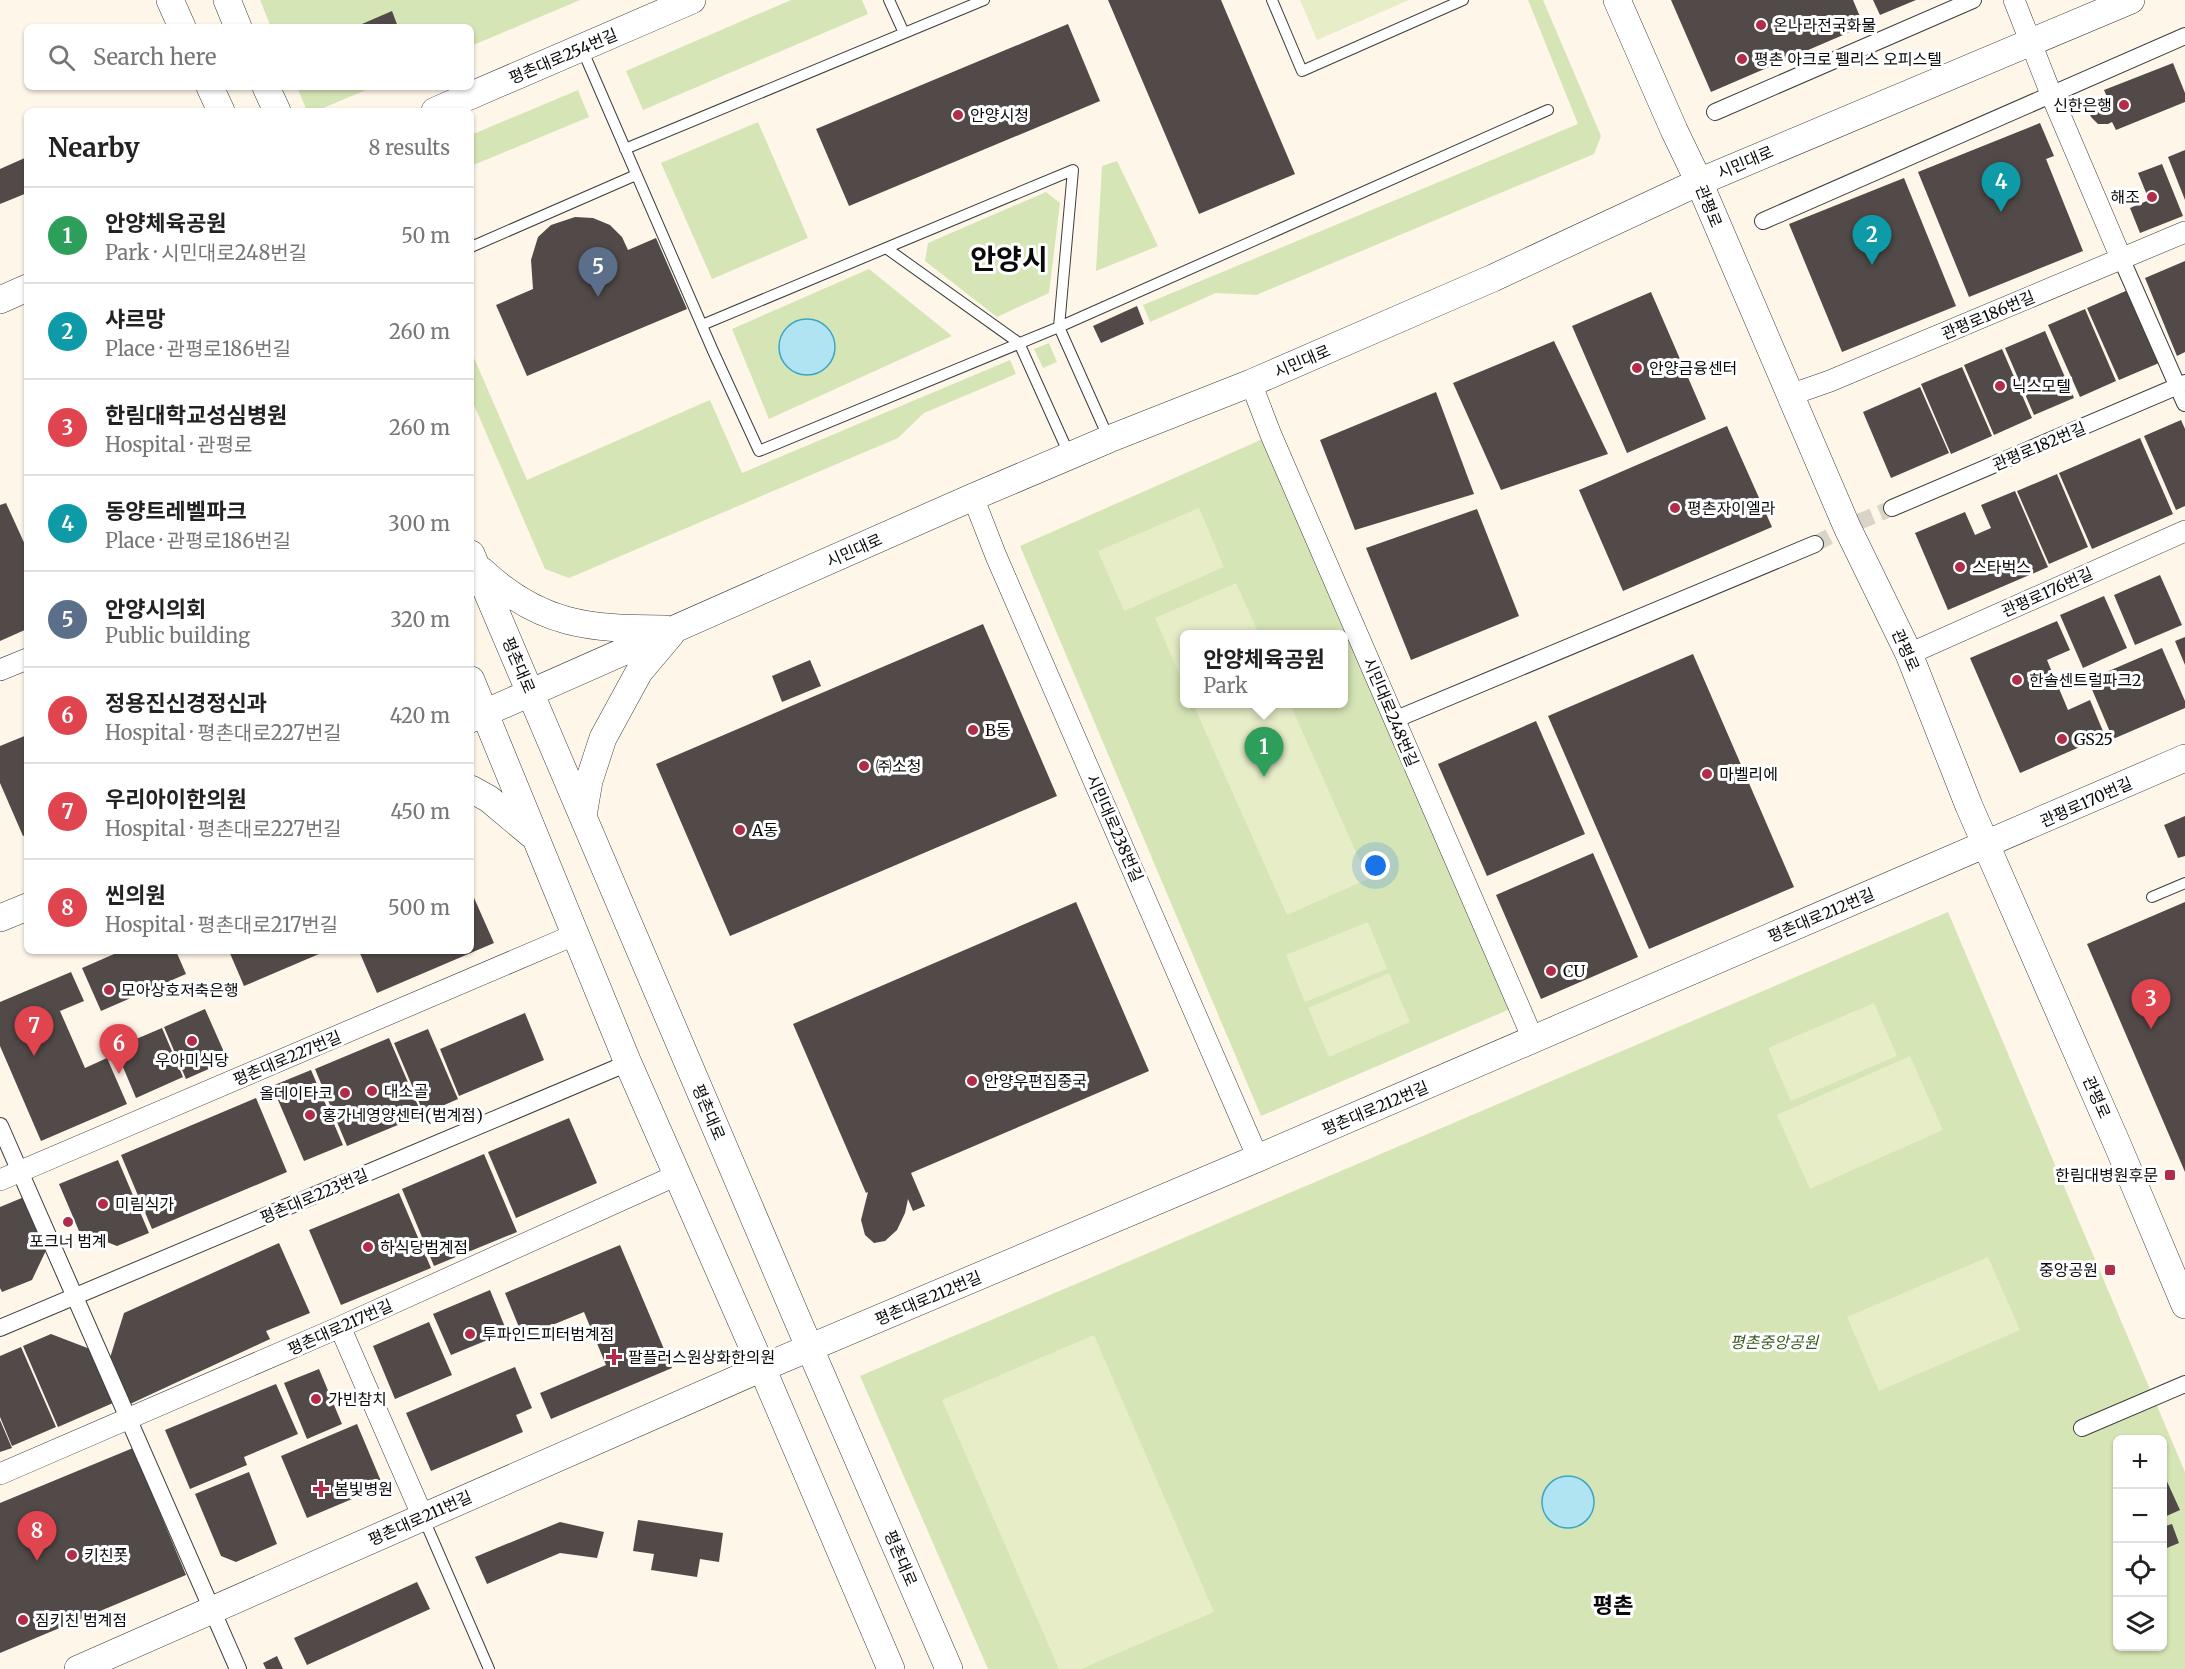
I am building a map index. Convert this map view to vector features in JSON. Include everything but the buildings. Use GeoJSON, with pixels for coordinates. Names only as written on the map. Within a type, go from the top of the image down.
{"type":"FeatureCollection","features":[{"type":"Feature","properties":{"kind":"street"},"geometry":{"type":"LineString","coordinates":[[170,0],[181,24]]}},
{"type":"Feature","properties":{"kind":"street"},"geometry":{"type":"LineString","coordinates":[[226,0],[237,24]]}},
{"type":"Feature","properties":{"kind":"street","name":"평촌대로254번길"},"geometry":{"type":"LineString","coordinates":[[442,108],[692,0]]}},
{"type":"Feature","properties":{"kind":"street","name":"관평로"},"geometry":{"type":"LineString","coordinates":[[1617,0],[1699,182],[1847,527],[1909,654],[1986,845],[2185,1305]]}},
{"type":"Feature","properties":{"kind":"street"},"geometry":{"type":"LineString","coordinates":[[1716,112],[1973,0]]}},
{"type":"Feature","properties":{"kind":"street"},"geometry":{"type":"LineString","coordinates":[[2014,0],[2051,94],[2121,258],[2181,385],[2185,403]]}},
{"type":"Feature","properties":{"kind":"street","name":"시민대로"},"geometry":{"type":"LineString","coordinates":[[478,716],[973,497],[1109,439],[1251,383],[1493,278],[1699,182],[2131,0]]}},
{"type":"Feature","properties":{"kind":"street"},"geometry":{"type":"LineString","coordinates":[[1763,221],[2185,36]]}},
{"type":"Feature","properties":{"kind":"street"},"geometry":{"type":"LineString","coordinates":[[211,90],[219,108]]}},
{"type":"Feature","properties":{"kind":"street"},"geometry":{"type":"LineString","coordinates":[[267,90],[276,108]]}},
{"type":"Feature","properties":{"kind":"street","name":"관평로186번길"},"geometry":{"type":"LineString","coordinates":[[1790,395],[1830,381],[2185,232]]}},
{"type":"Feature","properties":{"kind":"street"},"geometry":{"type":"LineString","coordinates":[[0,300],[24,289]]}},
{"type":"Feature","properties":{"kind":"street","name":"시민대로248번길"},"geometry":{"type":"LineString","coordinates":[[1251,383],[1271,435],[1533,1040]]}},
{"type":"Feature","properties":{"kind":"street","name":"관평로182번길"},"geometry":{"type":"LineString","coordinates":[[1892,508],[2181,385]]}},
{"type":"Feature","properties":{"kind":"street","name":"시민대로238번길"},"geometry":{"type":"LineString","coordinates":[[973,497],[996,556],[1258,1158]]}},
{"type":"Feature","properties":{"kind":"street","name":"관평로176번길"},"geometry":{"type":"LineString","coordinates":[[1909,654],[2185,531]]}},
{"type":"Feature","properties":{"kind":"street"},"geometry":{"type":"LineString","coordinates":[[1394,720],[1815,544]]}},
{"type":"Feature","properties":{"kind":"street"},"geometry":{"type":"LineString","coordinates":[[474,560],[502,589],[543,614],[585,626],[611,629],[675,629]]}},
{"type":"Feature","properties":{"kind":"street","name":"평촌대로"},"geometry":{"type":"LineString","coordinates":[[474,560],[949,1669]]}},
{"type":"Feature","properties":{"kind":"street"},"geometry":{"type":"LineString","coordinates":[[584,816],[589,782],[603,738],[639,672],[675,629]]}},
{"type":"Feature","properties":{"kind":"street"},"geometry":{"type":"LineString","coordinates":[[0,670],[24,660]]}},
{"type":"Feature","properties":{"kind":"street"},"geometry":{"type":"LineString","coordinates":[[474,695],[478,716],[536,837],[628,1064],[891,1669]]}},
{"type":"Feature","properties":{"kind":"street","name":"관평로170번길"},"geometry":{"type":"LineString","coordinates":[[1986,845],[2185,758]]}},
{"type":"Feature","properties":{"kind":"street"},"geometry":{"type":"LineString","coordinates":[[474,791],[536,837]]}},
{"type":"Feature","properties":{"kind":"street","name":"평촌대로212번길"},"geometry":{"type":"LineString","coordinates":[[762,1368],[1986,845]]}},
{"type":"Feature","properties":{"kind":"street"},"geometry":{"type":"LineString","coordinates":[[0,918],[24,908]]}},
{"type":"Feature","properties":{"kind":"street","name":"평촌대로227번길"},"geometry":{"type":"LineString","coordinates":[[0,1180],[574,935]]}},
{"type":"Feature","properties":{"kind":"street","name":"평촌대로223번길"},"geometry":{"type":"LineString","coordinates":[[0,1328],[628,1064]]}},
{"type":"Feature","properties":{"kind":"street"},"geometry":{"type":"LineString","coordinates":[[0,1126],[238,1669]]}},
{"type":"Feature","properties":{"kind":"street","name":"평촌대로217번길"},"geometry":{"type":"LineString","coordinates":[[0,1474],[340,1327],[677,1175]]}},
{"type":"Feature","properties":{"kind":"street"},"geometry":{"type":"LineString","coordinates":[[340,1327],[423,1517]]}},
{"type":"Feature","properties":{"kind":"street","name":"평촌대로211번길"},"geometry":{"type":"LineString","coordinates":[[78,1669],[762,1368]]}},
{"type":"Feature","properties":{"kind":"street"},"geometry":{"type":"LineString","coordinates":[[2082,1428],[2185,1384]]}},
{"type":"Feature","properties":{"kind":"lane"},"geometry":{"type":"LineString","coordinates":[[889,0],[904,33]]}},
{"type":"Feature","properties":{"kind":"lane"},"geometry":{"type":"LineString","coordinates":[[625,149],[984,0]]}},
{"type":"Feature","properties":{"kind":"lane"},"geometry":{"type":"LineString","coordinates":[[1272,0],[1302,71],[1463,0]]}},
{"type":"Feature","properties":{"kind":"lane"},"geometry":{"type":"LineString","coordinates":[[581,48],[759,451],[1059,327],[1548,110]]}},
{"type":"Feature","properties":{"kind":"lane"},"geometry":{"type":"LineString","coordinates":[[702,325],[1073,170],[1059,327],[1109,439]]}},
{"type":"Feature","properties":{"kind":"lane"},"geometry":{"type":"LineString","coordinates":[[474,246],[636,175]]}},
{"type":"Feature","properties":{"kind":"lane"},"geometry":{"type":"LineString","coordinates":[[886,248],[1019,344],[1070,456]]}},
{"type":"Feature","properties":{"kind":"lane"},"geometry":{"type":"LineString","coordinates":[[2152,897],[2185,883]]}},
{"type":"Feature","properties":{"kind":"lane"},"geometry":{"type":"LineString","coordinates":[[423,1517],[489,1669]]}},
{"type":"Feature","properties":{"kind":"green space"},"geometry":{"type":"Polygon","coordinates":[[[260,0],[580,0],[474,45],[474,24],[270,24],[260,0]]]}},
{"type":"Feature","properties":{"kind":"green space"},"geometry":{"type":"Polygon","coordinates":[[[791,0],[862,0],[868,14],[643,110],[626,71],[791,0]]]}},
{"type":"Feature","properties":{"kind":"green space"},"geometry":{"type":"Polygon","coordinates":[[[1300,0],[1409,0],[1317,40],[1300,0]]]}},
{"type":"Feature","properties":{"kind":"green space"},"geometry":{"type":"Polygon","coordinates":[[[1528,0],[1543,0],[1601,136],[1594,154],[1256,295],[1216,293],[1150,322],[1143,305],[1578,124],[1528,0]]]}},
{"type":"Feature","properties":{"kind":"green space"},"geometry":{"type":"Polygon","coordinates":[[[298,90],[366,90],[323,108],[306,108],[298,90]]]}},
{"type":"Feature","properties":{"kind":"green space"},"geometry":{"type":"Polygon","coordinates":[[[578,90],[589,117],[474,165],[474,134],[578,90]]]}},
{"type":"Feature","properties":{"kind":"green space"},"geometry":{"type":"Polygon","coordinates":[[[758,122],[808,238],[712,279],[661,163],[758,122]]]}},
{"type":"Feature","properties":{"kind":"green space"},"geometry":{"type":"Polygon","coordinates":[[[1117,161],[1158,246],[1096,271],[1102,166],[1117,161]]]}},
{"type":"Feature","properties":{"kind":"green space"},"geometry":{"type":"Polygon","coordinates":[[[1046,192],[1060,203],[1049,293],[997,317],[925,261],[928,243],[1046,192]]]}},
{"type":"Feature","properties":{"kind":"green space"},"geometry":{"type":"Polygon","coordinates":[[[869,269],[952,336],[769,419],[732,329],[869,269]]]}},
{"type":"Feature","properties":{"kind":"green space"},"geometry":{"type":"Polygon","coordinates":[[[1049,343],[1057,362],[1043,368],[1034,349],[1049,343]]]}},
{"type":"Feature","properties":{"kind":"green space"},"geometry":{"type":"Polygon","coordinates":[[[474,358],[527,480],[710,400],[742,473],[1010,360],[1016,374],[924,413],[898,438],[569,578],[545,569],[474,405],[474,358]]]}},
{"type":"Feature","properties":{"kind":"green space"},"geometry":{"type":"Polygon","coordinates":[[[1263,439],[1346,630],[1180,630],[1180,708],[1348,708],[1348,635],[1510,1009],[1261,1116],[1020,546],[1263,439]]]}},
{"type":"Feature","properties":{"kind":"green space"},"geometry":{"type":"Polygon","coordinates":[[[1199,508],[1224,567],[1124,611],[1098,551],[1199,508]]]}},
{"type":"Feature","properties":{"kind":"green space"},"geometry":{"type":"Polygon","coordinates":[[[1236,583],[1257,630],[1180,630],[1180,676],[1155,618],[1236,583]]]}},
{"type":"Feature","properties":{"kind":"green space"},"geometry":{"type":"Polygon","coordinates":[[[1195,708],[1292,708],[1368,879],[1287,915],[1195,708]]]}},
{"type":"Feature","properties":{"kind":"green space","name":"평촌중앙공원"},"geometry":{"type":"Polygon","coordinates":[[[1948,912],[2185,1472],[2185,1669],[988,1669],[860,1376],[1948,912]]]}},
{"type":"Feature","properties":{"kind":"green space"},"geometry":{"type":"Polygon","coordinates":[[[1368,922],[1387,969],[1305,1002],[1286,955],[1368,922]]]}},
{"type":"Feature","properties":{"kind":"green space"},"geometry":{"type":"Polygon","coordinates":[[[1389,973],[1410,1022],[1329,1057],[1308,1008],[1389,973]]]}},
{"type":"Feature","properties":{"kind":"green space"},"geometry":{"type":"Polygon","coordinates":[[[1874,1003],[1897,1056],[1791,1101],[1768,1048],[1874,1003]]]}},
{"type":"Feature","properties":{"kind":"green space"},"geometry":{"type":"Polygon","coordinates":[[[1910,1056],[1943,1130],[1810,1189],[1777,1115],[1910,1056]]]}},
{"type":"Feature","properties":{"kind":"green space"},"geometry":{"type":"Polygon","coordinates":[[[1988,1257],[2020,1330],[1879,1391],[1847,1317],[1988,1257]]]}},
{"type":"Feature","properties":{"kind":"green space"},"geometry":{"type":"Polygon","coordinates":[[[1094,1335],[1214,1612],[1081,1669],[1059,1669],[942,1400],[1094,1335]]]}},
{"type":"Feature","properties":{"kind":"water"},"geometry":{"type":"Polygon","coordinates":[[[802,319],[812,319],[827,327],[833,336],[835,347],[833,358],[827,367],[812,375],[802,375],[791,370],[784,363],[779,352],[779,342],[784,331],[791,324],[802,319]]]}},
{"type":"Feature","properties":{"kind":"water"},"geometry":{"type":"Polygon","coordinates":[[[1563,1476],[1573,1476],[1583,1480],[1590,1487],[1594,1502],[1590,1517],[1583,1524],[1573,1528],[1563,1528],[1553,1524],[1546,1517],[1542,1507],[1542,1497],[1546,1487],[1553,1480],[1563,1476]]]}},
{"type":"Feature","properties":{"kind":"tunnel"},"geometry":{"type":"LineString","coordinates":[[1815,544],[1847,527],[1892,508]]}},
{"type":"Feature","properties":{"kind":"place","name":"온나라전국화물"},"geometry":{"type":"Point","coordinates":[1761,25]}},
{"type":"Feature","properties":{"kind":"place","name":"평촌 아크로 펠리스 오피스텔"},"geometry":{"type":"Point","coordinates":[1742,59]}},
{"type":"Feature","properties":{"kind":"place","name":"신한은행"},"geometry":{"type":"Point","coordinates":[2124,105]}},
{"type":"Feature","properties":{"kind":"place","name":"안양시청"},"geometry":{"type":"Point","coordinates":[958,115]}},
{"type":"Feature","properties":{"kind":"place","name":"해조"},"geometry":{"type":"Point","coordinates":[2152,197]}},
{"type":"Feature","properties":{"kind":"place","name":"동양트레벨파크"},"geometry":{"type":"Point","coordinates":[2001,212]}},
{"type":"Feature","properties":{"kind":"place","name":"샤르망"},"geometry":{"type":"Point","coordinates":[1872,265]}},
{"type":"Feature","properties":{"kind":"place","name":"안양시의회"},"geometry":{"type":"Point","coordinates":[598,297]}},
{"type":"Feature","properties":{"kind":"place","name":"안양금융센터"},"geometry":{"type":"Point","coordinates":[1637,368]}},
{"type":"Feature","properties":{"kind":"place","name":"닉스모텔"},"geometry":{"type":"Point","coordinates":[2000,386]}},
{"type":"Feature","properties":{"kind":"place","name":"평촌자이엘라"},"geometry":{"type":"Point","coordinates":[1675,508]}},
{"type":"Feature","properties":{"kind":"place","name":"스타벅스"},"geometry":{"type":"Point","coordinates":[1960,567]}},
{"type":"Feature","properties":{"kind":"place","name":"한솔센트럴파크2"},"geometry":{"type":"Point","coordinates":[2017,680]}},
{"type":"Feature","properties":{"kind":"place","name":"B동"},"geometry":{"type":"Point","coordinates":[973,730]}},
{"type":"Feature","properties":{"kind":"place","name":"GS25"},"geometry":{"type":"Point","coordinates":[2062,739]}},
{"type":"Feature","properties":{"kind":"place","name":"㈜소청"},"geometry":{"type":"Point","coordinates":[864,766]}},
{"type":"Feature","properties":{"kind":"place","name":"마벨리에"},"geometry":{"type":"Point","coordinates":[1707,774]}},
{"type":"Feature","properties":{"kind":"place","name":"안양체육공원"},"geometry":{"type":"Point","coordinates":[1264,777]}},
{"type":"Feature","properties":{"kind":"place","name":"A동"},"geometry":{"type":"Point","coordinates":[740,830]}},
{"type":"Feature","properties":{"kind":"place","name":"CU"},"geometry":{"type":"Point","coordinates":[1551,971]}},
{"type":"Feature","properties":{"kind":"place","name":"모아상호저축은행"},"geometry":{"type":"Point","coordinates":[109,990]}},
{"type":"Feature","properties":{"kind":"place","name":"한림대학교성심병원"},"geometry":{"type":"Point","coordinates":[2151,1029]}},
{"type":"Feature","properties":{"kind":"place","name":"우아미식당"},"geometry":{"type":"Point","coordinates":[192,1041]}},
{"type":"Feature","properties":{"kind":"place","name":"우리아이한의원"},"geometry":{"type":"Point","coordinates":[34,1056]}},
{"type":"Feature","properties":{"kind":"place","name":"정용진신경정신과"},"geometry":{"type":"Point","coordinates":[119,1074]}},
{"type":"Feature","properties":{"kind":"place","name":"안양우편집중국"},"geometry":{"type":"Point","coordinates":[972,1081]}},
{"type":"Feature","properties":{"kind":"place","name":"대소골"},"geometry":{"type":"Point","coordinates":[372,1091]}},
{"type":"Feature","properties":{"kind":"place","name":"올데이타코"},"geometry":{"type":"Point","coordinates":[345,1093]}},
{"type":"Feature","properties":{"kind":"place","name":"홍가네영양센터(범계점)"},"geometry":{"type":"Point","coordinates":[310,1115]}},
{"type":"Feature","properties":{"kind":"place","name":"한림대병원후문"},"geometry":{"type":"Point","coordinates":[2170,1175]}},
{"type":"Feature","properties":{"kind":"place","name":"미림식가"},"geometry":{"type":"Point","coordinates":[103,1204]}},
{"type":"Feature","properties":{"kind":"place","name":"포크너 범계"},"geometry":{"type":"Point","coordinates":[68,1222]}},
{"type":"Feature","properties":{"kind":"place","name":"하식당범계점"},"geometry":{"type":"Point","coordinates":[368,1247]}},
{"type":"Feature","properties":{"kind":"place","name":"중앙공원"},"geometry":{"type":"Point","coordinates":[2110,1270]}},
{"type":"Feature","properties":{"kind":"place","name":"투파인드피터범계점"},"geometry":{"type":"Point","coordinates":[470,1334]}},
{"type":"Feature","properties":{"kind":"place","name":"팔플러스원상화한의원"},"geometry":{"type":"Point","coordinates":[614,1357]}},
{"type":"Feature","properties":{"kind":"place","name":"가빈참치"},"geometry":{"type":"Point","coordinates":[316,1399]}},
{"type":"Feature","properties":{"kind":"place","name":"봄빛병원"},"geometry":{"type":"Point","coordinates":[321,1489]}},
{"type":"Feature","properties":{"kind":"place","name":"키친폿"},"geometry":{"type":"Point","coordinates":[72,1555]}},
{"type":"Feature","properties":{"kind":"place","name":"씬의원"},"geometry":{"type":"Point","coordinates":[37,1561]}},
{"type":"Feature","properties":{"kind":"place","name":"짐키친 범계점"},"geometry":{"type":"Point","coordinates":[23,1620]}},
{"type":"Feature","properties":{"kind":"district","name":"안양시"},"geometry":{"type":"Point","coordinates":[1009,259]}},
{"type":"Feature","properties":{"kind":"district","name":"평촌"},"geometry":{"type":"Point","coordinates":[1613,1605]}}]}
